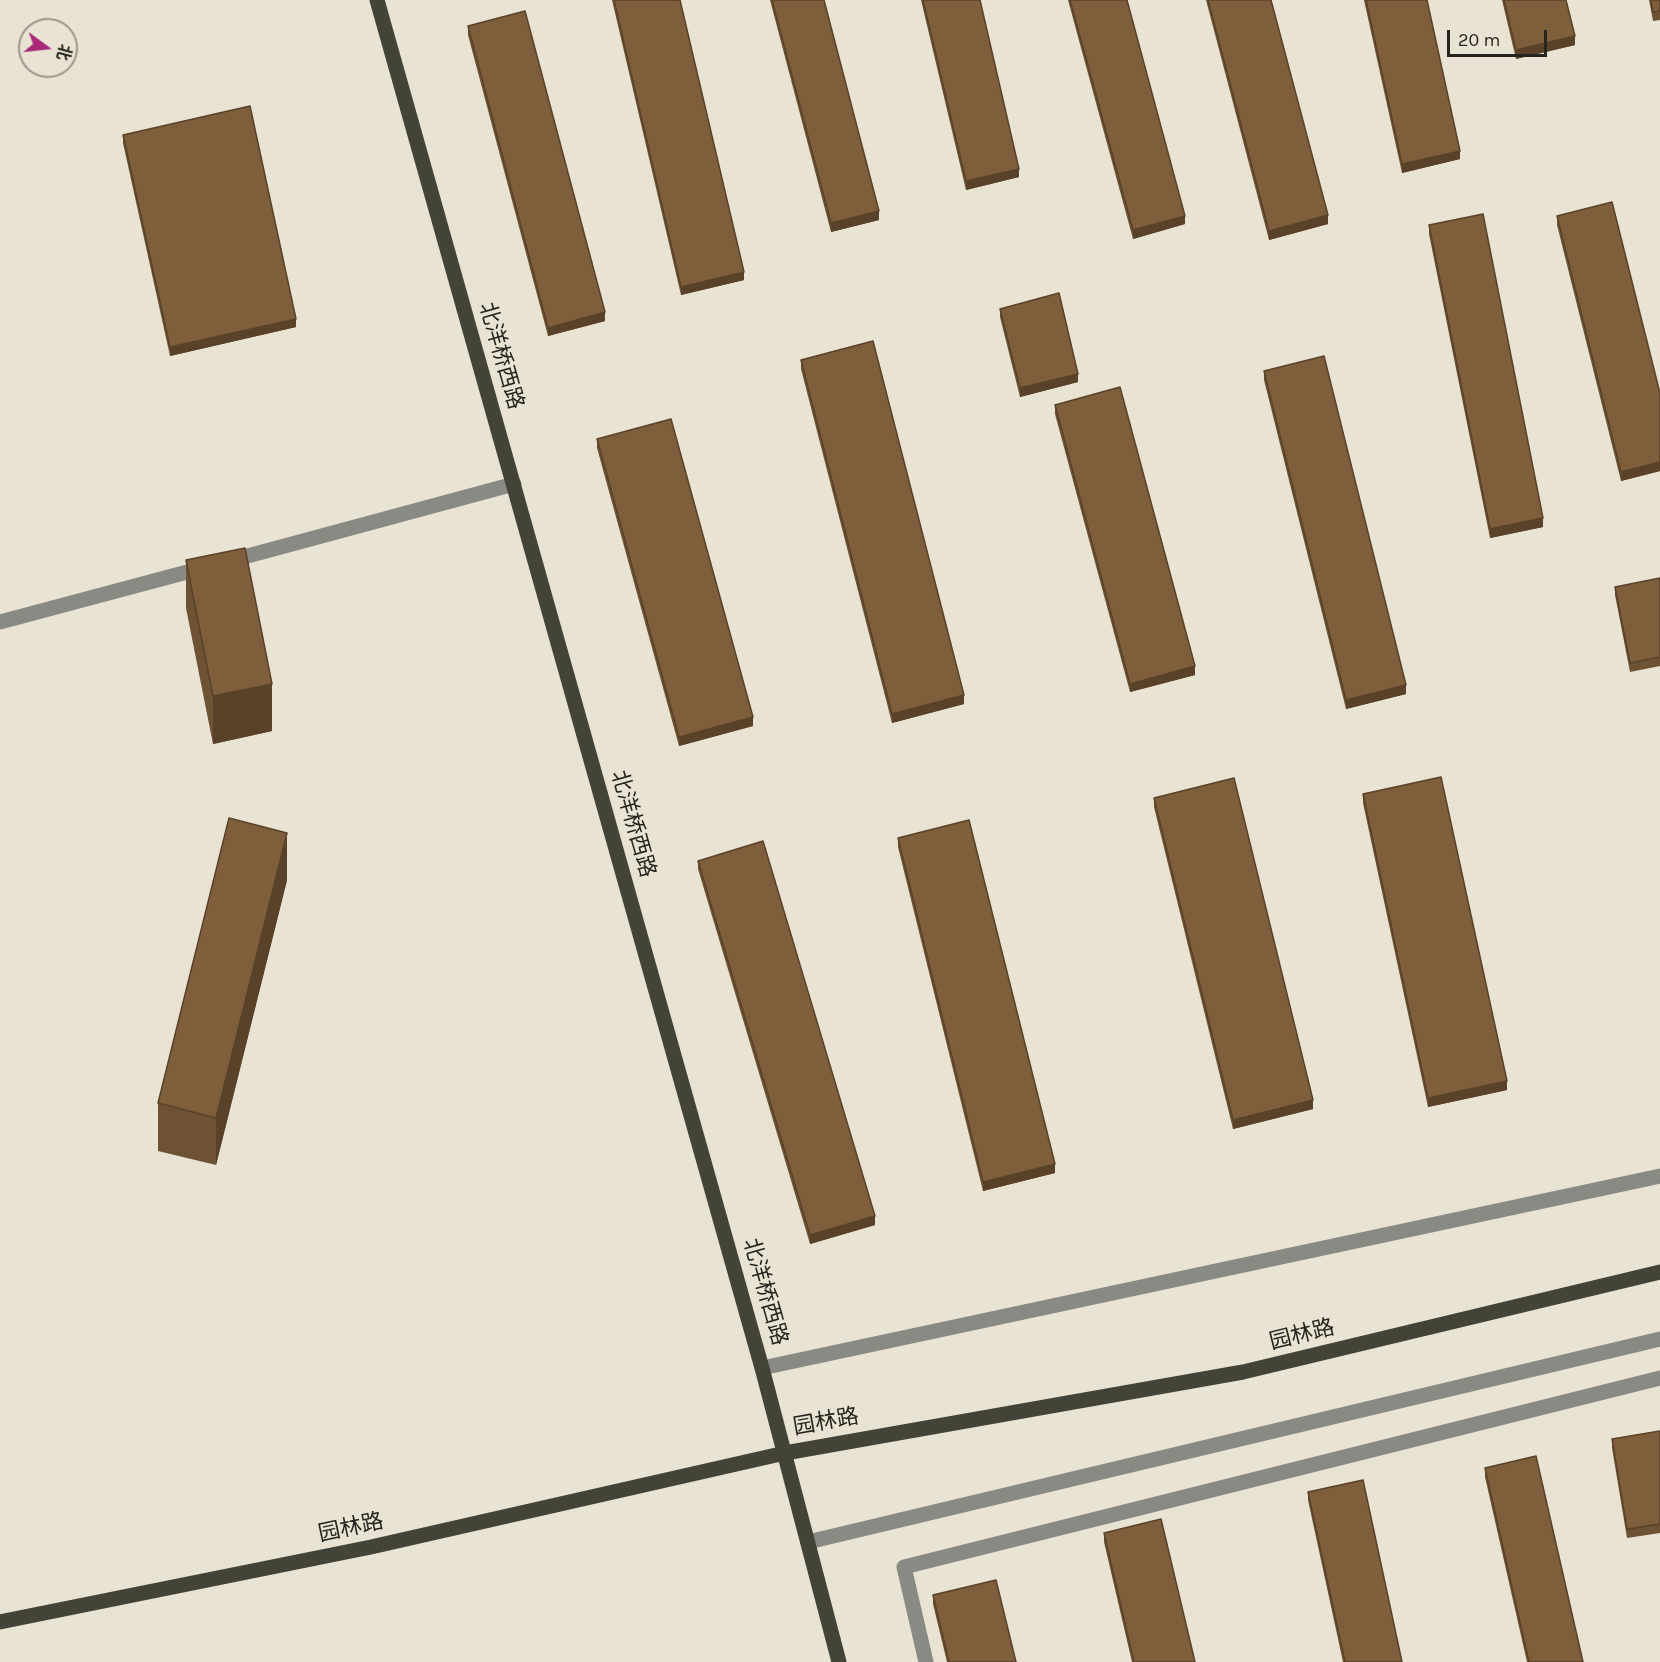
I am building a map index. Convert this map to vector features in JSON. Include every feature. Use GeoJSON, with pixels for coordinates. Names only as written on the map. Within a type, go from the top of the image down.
{"type":"FeatureCollection","features":[{"type":"Feature","properties":{"kind":"main road","name":"北洋桥西路"},"geometry":{"type":"LineString","coordinates":[[377,0],[762,1368],[839,1662]]}},
{"type":"Feature","properties":{"kind":"main road","name":"园林路"},"geometry":{"type":"LineString","coordinates":[[0,1622],[371,1547],[784,1453],[1243,1372],[1660,1272]]}},
{"type":"Feature","properties":{"kind":"street"},"geometry":{"type":"LineString","coordinates":[[0,622],[514,484]]}},
{"type":"Feature","properties":{"kind":"street"},"geometry":{"type":"LineString","coordinates":[[762,1368],[1660,1176]]}},
{"type":"Feature","properties":{"kind":"street"},"geometry":{"type":"LineString","coordinates":[[808,1542],[1660,1339]]}},
{"type":"Feature","properties":{"kind":"street"},"geometry":{"type":"LineString","coordinates":[[926,1662],[904,1567],[1660,1378]]}},
{"type":"Feature","properties":{"kind":"building"},"geometry":{"type":"Polygon","coordinates":[[[614,0],[680,0],[744,272],[681,287],[614,0]]]}},
{"type":"Feature","properties":{"kind":"building"},"geometry":{"type":"Polygon","coordinates":[[[772,0],[824,0],[879,211],[831,223],[772,0]]]}},
{"type":"Feature","properties":{"kind":"building"},"geometry":{"type":"Polygon","coordinates":[[[923,0],[980,0],[1019,169],[966,181],[923,0]]]}},
{"type":"Feature","properties":{"kind":"building"},"geometry":{"type":"Polygon","coordinates":[[[1070,0],[1127,0],[1185,216],[1133,230],[1070,0]]]}},
{"type":"Feature","properties":{"kind":"building"},"geometry":{"type":"Polygon","coordinates":[[[1208,0],[1271,0],[1328,215],[1269,231],[1208,0]]]}},
{"type":"Feature","properties":{"kind":"building"},"geometry":{"type":"Polygon","coordinates":[[[1366,0],[1427,0],[1460,151],[1402,164],[1366,0]]]}},
{"type":"Feature","properties":{"kind":"building"},"geometry":{"type":"Polygon","coordinates":[[[1504,0],[1566,0],[1575,36],[1516,50],[1504,0]]]}},
{"type":"Feature","properties":{"kind":"building"},"geometry":{"type":"Polygon","coordinates":[[[1651,0],[1660,0],[1660,11],[1653,12],[1651,0]]]}},
{"type":"Feature","properties":{"kind":"building"},"geometry":{"type":"Polygon","coordinates":[[[525,11],[605,312],[548,328],[468,26],[525,11]]]}},
{"type":"Feature","properties":{"kind":"building"},"geometry":{"type":"Polygon","coordinates":[[[250,106],[296,319],[170,347],[123,135],[250,106]]]}},
{"type":"Feature","properties":{"kind":"building"},"geometry":{"type":"Polygon","coordinates":[[[1612,202],[1660,393],[1660,462],[1621,472],[1557,216],[1612,202]]]}},
{"type":"Feature","properties":{"kind":"building"},"geometry":{"type":"Polygon","coordinates":[[[1483,214],[1543,518],[1490,529],[1429,225],[1483,214]]]}},
{"type":"Feature","properties":{"kind":"building"},"geometry":{"type":"Polygon","coordinates":[[[1059,293],[1078,374],[1020,388],[1000,309],[1059,293]]]}},
{"type":"Feature","properties":{"kind":"building"},"geometry":{"type":"Polygon","coordinates":[[[873,341],[964,695],[892,714],[801,360],[873,341]]]}},
{"type":"Feature","properties":{"kind":"building"},"geometry":{"type":"Polygon","coordinates":[[[1324,356],[1406,685],[1346,700],[1264,371],[1324,356]]]}},
{"type":"Feature","properties":{"kind":"building"},"geometry":{"type":"Polygon","coordinates":[[[1120,387],[1195,666],[1130,684],[1055,405],[1120,387]]]}},
{"type":"Feature","properties":{"kind":"building"},"geometry":{"type":"Polygon","coordinates":[[[671,419],[753,717],[679,737],[597,439],[671,419]]]}},
{"type":"Feature","properties":{"kind":"building"},"geometry":{"type":"Polygon","coordinates":[[[245,548],[272,684],[213,696],[186,560],[245,548]]]}},
{"type":"Feature","properties":{"kind":"building"},"geometry":{"type":"Polygon","coordinates":[[[1660,578],[1660,657],[1630,663],[1615,587],[1660,578]]]}},
{"type":"Feature","properties":{"kind":"building"},"geometry":{"type":"Polygon","coordinates":[[[1441,777],[1507,1081],[1428,1098],[1363,794],[1441,777]]]}},
{"type":"Feature","properties":{"kind":"building"},"geometry":{"type":"Polygon","coordinates":[[[1234,778],[1313,1100],[1233,1120],[1154,798],[1234,778]]]}},
{"type":"Feature","properties":{"kind":"building"},"geometry":{"type":"Polygon","coordinates":[[[229,818],[287,833],[216,1118],[158,1103],[229,818]]]}},
{"type":"Feature","properties":{"kind":"building"},"geometry":{"type":"Polygon","coordinates":[[[969,820],[1055,1164],[983,1182],[898,838],[969,820]]]}},
{"type":"Feature","properties":{"kind":"building"},"geometry":{"type":"Polygon","coordinates":[[[763,841],[875,1216],[810,1235],[698,861],[763,841]]]}},
{"type":"Feature","properties":{"kind":"building"},"geometry":{"type":"Polygon","coordinates":[[[1660,1431],[1660,1524],[1627,1529],[1612,1439],[1660,1431]]]}},
{"type":"Feature","properties":{"kind":"building"},"geometry":{"type":"Polygon","coordinates":[[[1536,1456],[1583,1662],[1529,1662],[1485,1468],[1536,1456]]]}},
{"type":"Feature","properties":{"kind":"building"},"geometry":{"type":"Polygon","coordinates":[[[1363,1480],[1402,1662],[1345,1662],[1308,1492],[1363,1480]]]}},
{"type":"Feature","properties":{"kind":"building"},"geometry":{"type":"Polygon","coordinates":[[[1161,1519],[1195,1662],[1134,1662],[1104,1533],[1161,1519]]]}},
{"type":"Feature","properties":{"kind":"building"},"geometry":{"type":"Polygon","coordinates":[[[996,1580],[1016,1662],[949,1662],[933,1595],[996,1580]]]}}]}
